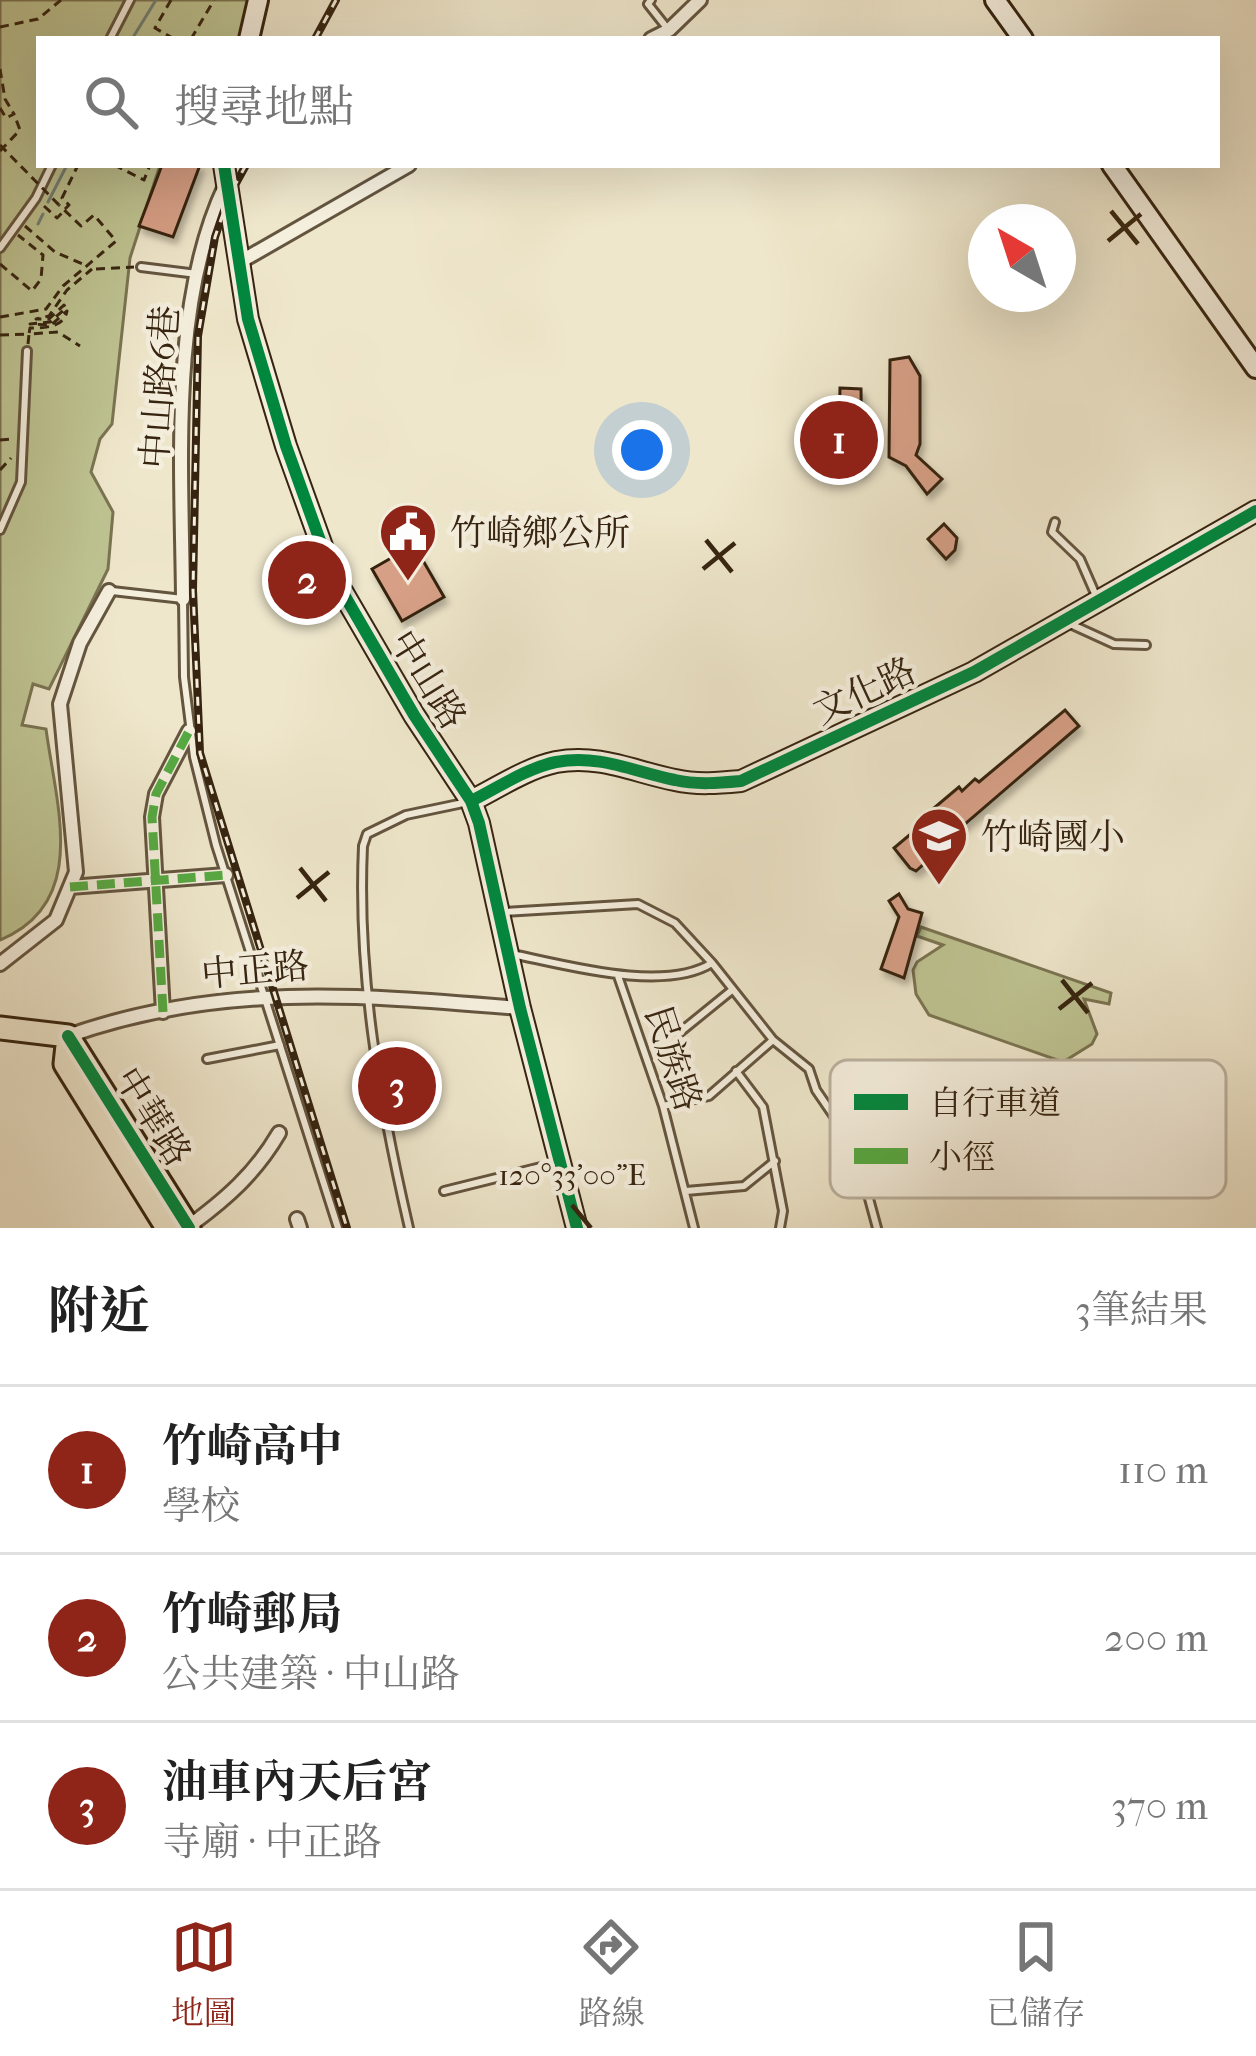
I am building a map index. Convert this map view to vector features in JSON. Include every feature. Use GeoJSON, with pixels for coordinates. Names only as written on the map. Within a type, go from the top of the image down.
{"type":"FeatureCollection","features":[{"type":"Feature","properties":{"kind":"main road","name":"中正路"},"geometry":{"type":"LineString","coordinates":[[0,1028],[68,1036]]}},
{"type":"Feature","properties":{"kind":"main road","name":"中華路"},"geometry":{"type":"LineString","coordinates":[[68,1036],[64,1064],[158,1225]]}},
{"type":"Feature","properties":{"kind":"main road","name":"中華路"},"geometry":{"type":"LineString","coordinates":[[68,1036],[188,1227]]}},
{"type":"Feature","properties":{"kind":"street"},"geometry":{"type":"LineString","coordinates":[[249,36],[259,0]]}},
{"type":"Feature","properties":{"kind":"street"},"geometry":{"type":"LineString","coordinates":[[657,36],[700,0]]}},
{"type":"Feature","properties":{"kind":"street"},"geometry":{"type":"LineString","coordinates":[[995,0],[1021,36]]}},
{"type":"Feature","properties":{"kind":"street"},"geometry":{"type":"LineString","coordinates":[[238,263],[404,168]]}},
{"type":"Feature","properties":{"kind":"street"},"geometry":{"type":"LineString","coordinates":[[1114,168],[1256,368]]}},
{"type":"Feature","properties":{"kind":"street","name":"中山路"},"geometry":{"type":"LineString","coordinates":[[225,175],[248,319],[286,446],[332,574],[414,715],[471,801],[577,1228]]}},
{"type":"Feature","properties":{"kind":"street","name":"中山路6巷"},"geometry":{"type":"LineString","coordinates":[[183,598],[185,350],[210,219],[225,175]]}},
{"type":"Feature","properties":{"kind":"street","name":"文化路"},"geometry":{"type":"LineString","coordinates":[[471,801],[550,763],[573,760],[615,762],[677,781],[741,781],[974,672],[1256,511]]}},
{"type":"Feature","properties":{"kind":"street"},"geometry":{"type":"LineString","coordinates":[[0,964],[56,920],[76,872],[59,704],[80,643],[109,591]]}},
{"type":"Feature","properties":{"kind":"street"},"geometry":{"type":"LineString","coordinates":[[164,1012],[152,817],[156,794],[190,731]]}},
{"type":"Feature","properties":{"kind":"street"},"geometry":{"type":"LineString","coordinates":[[70,887],[226,875]]}},
{"type":"Feature","properties":{"kind":"street","name":"中正路"},"geometry":{"type":"LineString","coordinates":[[68,1036],[111,1021],[264,995],[367,995],[520,1008]]}},
{"type":"Feature","properties":{"kind":"street"},"geometry":{"type":"LineString","coordinates":[[188,1227],[236,1192],[279,1133]]}},
{"type":"Feature","properties":{"kind":"lane"},"geometry":{"type":"LineString","coordinates":[[112,36],[130,0]]}},
{"type":"Feature","properties":{"kind":"lane"},"geometry":{"type":"LineString","coordinates":[[651,0],[648,4],[669,30]]}},
{"type":"Feature","properties":{"kind":"lane"},"geometry":{"type":"LineString","coordinates":[[0,248],[36,198],[51,168]]}},
{"type":"Feature","properties":{"kind":"lane"},"geometry":{"type":"LineString","coordinates":[[377,168],[385,178]]}},
{"type":"Feature","properties":{"kind":"lane"},"geometry":{"type":"LineString","coordinates":[[141,267],[199,274]]}},
{"type":"Feature","properties":{"kind":"lane"},"geometry":{"type":"LineString","coordinates":[[0,530],[21,482],[28,351]]}},
{"type":"Feature","properties":{"kind":"lane"},"geometry":{"type":"LineString","coordinates":[[1055,522],[1052,532],[1080,559],[1098,601]]}},
{"type":"Feature","properties":{"kind":"lane"},"geometry":{"type":"LineString","coordinates":[[109,591],[183,598]]}},
{"type":"Feature","properties":{"kind":"lane","name":"中山路6巷"},"geometry":{"type":"LineString","coordinates":[[183,598],[190,731],[226,875],[338,1228]]}},
{"type":"Feature","properties":{"kind":"lane"},"geometry":{"type":"LineString","coordinates":[[1064,622],[1114,644],[1146,645]]}},
{"type":"Feature","properties":{"kind":"lane"},"geometry":{"type":"LineString","coordinates":[[409,1228],[384,1122],[367,995],[360,915],[363,846],[367,834],[406,815],[471,801]]}},
{"type":"Feature","properties":{"kind":"lane"},"geometry":{"type":"LineString","coordinates":[[499,912],[638,904],[675,923],[773,1040],[809,1070],[830,1110]]}},
{"type":"Feature","properties":{"kind":"lane"},"geometry":{"type":"LineString","coordinates":[[508,953],[618,976],[679,976],[712,963]]}},
{"type":"Feature","properties":{"kind":"lane","name":"民族路"},"geometry":{"type":"LineString","coordinates":[[618,976],[663,1106],[694,1228]]}},
{"type":"Feature","properties":{"kind":"lane"},"geometry":{"type":"LineString","coordinates":[[679,1033],[733,989]]}},
{"type":"Feature","properties":{"kind":"lane"},"geometry":{"type":"LineString","coordinates":[[663,1106],[709,1096],[773,1040]]}},
{"type":"Feature","properties":{"kind":"lane"},"geometry":{"type":"LineString","coordinates":[[207,1059],[280,1045]]}},
{"type":"Feature","properties":{"kind":"lane"},"geometry":{"type":"LineString","coordinates":[[736,1071],[764,1107],[784,1210],[780,1228]]}},
{"type":"Feature","properties":{"kind":"lane"},"geometry":{"type":"LineString","coordinates":[[685,1191],[744,1186],[775,1161]]}},
{"type":"Feature","properties":{"kind":"lane"},"geometry":{"type":"LineString","coordinates":[[444,1191],[562,1162]]}},
{"type":"Feature","properties":{"kind":"lane"},"geometry":{"type":"LineString","coordinates":[[869,1198],[877,1228]]}},
{"type":"Feature","properties":{"kind":"path"},"geometry":{"type":"LineString","coordinates":[[0,26],[38,19],[61,0]]}},
{"type":"Feature","properties":{"kind":"path"},"geometry":{"type":"LineString","coordinates":[[169,36],[155,28],[171,0]]}},
{"type":"Feature","properties":{"kind":"path"},"geometry":{"type":"LineString","coordinates":[[193,36],[214,0]]}},
{"type":"Feature","properties":{"kind":"path"},"geometry":{"type":"LineString","coordinates":[[0,69],[5,99],[20,130],[0,148],[81,226],[94,215],[116,241],[49,316],[36,319],[50,319],[64,305],[56,319],[31,324],[51,325],[69,313],[51,328],[30,328],[28,351]]}},
{"type":"Feature","properties":{"kind":"path"},"geometry":{"type":"LineString","coordinates":[[0,108],[6,118],[14,114]]}},
{"type":"Feature","properties":{"kind":"path"},"geometry":{"type":"LineString","coordinates":[[36,198],[57,218],[69,205],[62,198],[77,168]]}},
{"type":"Feature","properties":{"kind":"path"},"geometry":{"type":"LineString","coordinates":[[120,168],[144,180],[149,168]]}},
{"type":"Feature","properties":{"kind":"path"},"geometry":{"type":"LineString","coordinates":[[20,220],[55,252],[90,267],[141,267]]}},
{"type":"Feature","properties":{"kind":"path"},"geometry":{"type":"LineString","coordinates":[[0,264],[32,291],[41,279],[43,255],[13,230]]}},
{"type":"Feature","properties":{"kind":"path"},"geometry":{"type":"LineString","coordinates":[[0,317],[46,309],[63,286],[90,267]]}},
{"type":"Feature","properties":{"kind":"path"},"geometry":{"type":"LineString","coordinates":[[0,334],[58,332],[80,346]]}},
{"type":"Feature","properties":{"kind":"green space"},"geometry":{"type":"Polygon","coordinates":[[[0,0],[249,0],[240,36],[36,36],[36,168],[159,168],[130,258],[112,424],[100,439],[91,472],[113,512],[108,569],[49,689],[33,684],[22,725],[46,729],[60,819],[57,877],[47,902],[28,923],[0,940],[0,0]]]}},
{"type":"Feature","properties":{"kind":"green space"},"geometry":{"type":"Polygon","coordinates":[[[921,927],[1111,993],[1109,1004],[1084,999],[1097,1034],[1092,1044],[1066,1060],[1057,1060],[929,1015],[916,994],[913,970],[943,945],[917,936],[921,927]]]}},
{"type":"Feature","properties":{"kind":"building"},"geometry":{"type":"Polygon","coordinates":[[[161,168],[199,168],[173,237],[139,226],[161,168]]]}},
{"type":"Feature","properties":{"kind":"building"},"geometry":{"type":"Polygon","coordinates":[[[909,357],[920,376],[916,455],[942,479],[927,494],[906,466],[889,457],[890,360],[909,357]]]}},
{"type":"Feature","properties":{"kind":"building"},"geometry":{"type":"Polygon","coordinates":[[[840,388],[861,389],[862,469],[838,470],[840,388]]]}},
{"type":"Feature","properties":{"kind":"building"},"geometry":{"type":"Polygon","coordinates":[[[944,524],[957,538],[955,550],[946,559],[928,539],[944,524]]]}},
{"type":"Feature","properties":{"kind":"building","name":"竹崎鄉公所"},"geometry":{"type":"Polygon","coordinates":[[[414,545],[444,597],[402,621],[372,569],[414,545]]]}},
{"type":"Feature","properties":{"kind":"building"},"geometry":{"type":"Polygon","coordinates":[[[1065,710],[1079,726],[916,871],[910,868],[894,848],[959,787],[962,791],[975,779],[979,782],[1065,710]]]}},
{"type":"Feature","properties":{"kind":"building"},"geometry":{"type":"Polygon","coordinates":[[[899,894],[908,909],[922,913],[904,978],[881,969],[899,917],[889,901],[899,894]]]}},
{"type":"Feature","properties":{"kind":"building"},"geometry":{"type":"Polygon","coordinates":[[[409,1073],[414,1092],[390,1097],[386,1077],[409,1073]]]}},
{"type":"Feature","properties":{"kind":"waterway"},"geometry":{"type":"LineString","coordinates":[[134,36],[156,0]]}},
{"type":"Feature","properties":{"kind":"waterway"},"geometry":{"type":"LineString","coordinates":[[48,202],[65,168]]}},
{"type":"Feature","properties":{"kind":"waterway"},"geometry":{"type":"LineString","coordinates":[[38,224],[43,214]]}},
{"type":"Feature","properties":{"kind":"railway"},"geometry":{"type":"LineString","coordinates":[[317,36],[336,0]]}},
{"type":"Feature","properties":{"kind":"railway"},"geometry":{"type":"LineString","coordinates":[[244,168],[215,237],[198,336],[193,590],[200,753],[347,1228]]}},
{"type":"Feature","properties":{"kind":"marked path"},"geometry":{"type":"LineString","coordinates":[[163,1012],[152,817],[156,794],[189,731]]}},
{"type":"Feature","properties":{"kind":"marked path"},"geometry":{"type":"LineString","coordinates":[[70,887],[226,875]]}},
{"type":"Feature","properties":{"kind":"cycle path"},"geometry":{"type":"LineString","coordinates":[[224,168],[248,319],[286,446],[332,574],[414,715],[471,801],[479,823],[520,1008],[577,1228]]}},
{"type":"Feature","properties":{"kind":"cycle path"},"geometry":{"type":"LineString","coordinates":[[471,801],[534,769],[572,760],[602,762],[683,782],[741,781],[974,672],[1256,511]]}},
{"type":"Feature","properties":{"kind":"cycle path"},"geometry":{"type":"LineString","coordinates":[[68,1036],[189,1228]]}},
{"type":"Feature","properties":{"kind":"place","name":"竹崎高中"},"geometry":{"type":"Point","coordinates":[839,440]}},
{"type":"Feature","properties":{"kind":"place","name":"竹崎郵局"},"geometry":{"type":"Point","coordinates":[307,580]}},
{"type":"Feature","properties":{"kind":"place","name":"竹崎鄉公所"},"geometry":{"type":"Point","coordinates":[408,583]}},
{"type":"Feature","properties":{"kind":"place","name":"竹崎國小"},"geometry":{"type":"Point","coordinates":[939,887]}},
{"type":"Feature","properties":{"kind":"place","name":"油車內天后宮"},"geometry":{"type":"Point","coordinates":[397,1086]}}]}
